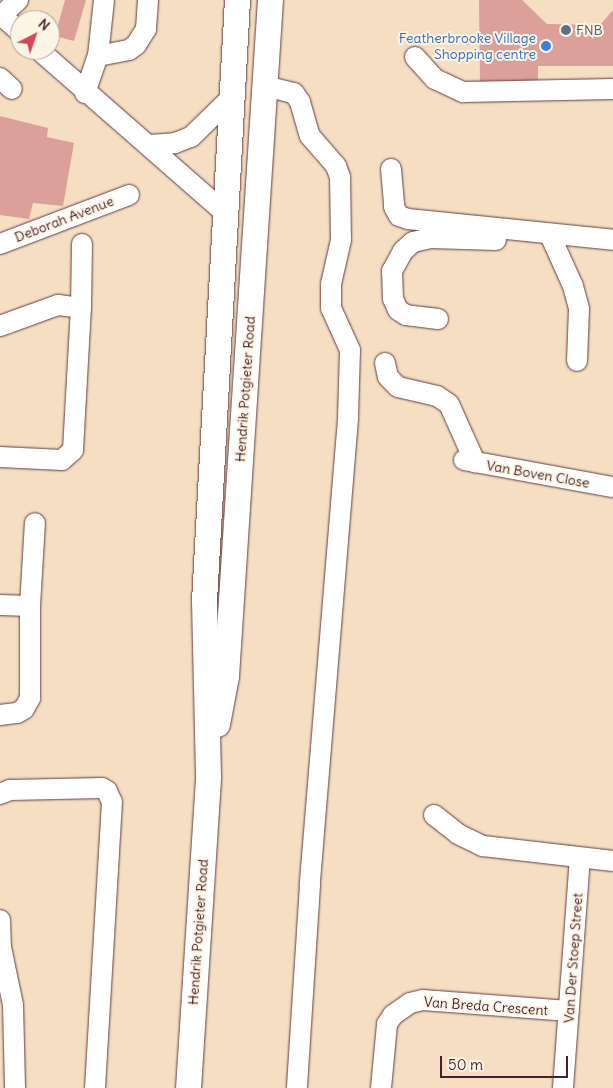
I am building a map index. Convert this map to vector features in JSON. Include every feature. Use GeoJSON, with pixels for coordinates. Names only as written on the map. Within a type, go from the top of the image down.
{"type":"FeatureCollection","features":[{"type":"Feature","properties":{"kind":"main road","name":"Hendrik Potgieter Road"},"geometry":{"type":"LineString","coordinates":[[188,1088],[208,776],[204,600],[237,0]]}},
{"type":"Feature","properties":{"kind":"main road","name":"Hendrik Potgieter Road"},"geometry":{"type":"LineString","coordinates":[[208,776],[226,676],[270,0]]}},
{"type":"Feature","properties":{"kind":"street"},"geometry":{"type":"LineString","coordinates":[[1,15],[18,0]]}},
{"type":"Feature","properties":{"kind":"street"},"geometry":{"type":"LineString","coordinates":[[85,93],[98,56],[103,0]]}},
{"type":"Feature","properties":{"kind":"street"},"geometry":{"type":"LineString","coordinates":[[98,56],[129,50],[136,45],[146,29],[148,0]]}},
{"type":"Feature","properties":{"kind":"street"},"geometry":{"type":"LineString","coordinates":[[415,57],[435,79],[463,92],[613,89]]}},
{"type":"Feature","properties":{"kind":"street"},"geometry":{"type":"LineString","coordinates":[[50,60],[85,93],[149,145],[225,213]]}},
{"type":"Feature","properties":{"kind":"street"},"geometry":{"type":"LineString","coordinates":[[264,86],[294,93],[300,102],[310,136],[336,166],[340,176],[340,240],[331,284],[331,308],[350,350],[348,419],[310,885],[296,1088]]}},
{"type":"Feature","properties":{"kind":"street"},"geometry":{"type":"LineString","coordinates":[[149,145],[175,143],[191,137],[232,97]]}},
{"type":"Feature","properties":{"kind":"street"},"geometry":{"type":"LineString","coordinates":[[391,169],[394,207],[398,216],[527,233],[613,240]]}},
{"type":"Feature","properties":{"kind":"street","name":"Deborah Avenue"},"geometry":{"type":"LineString","coordinates":[[0,244],[129,194]]}},
{"type":"Feature","properties":{"kind":"street"},"geometry":{"type":"LineString","coordinates":[[438,319],[406,316],[398,310],[393,299],[392,271],[403,251],[413,242],[431,238],[486,242],[527,233]]}},
{"type":"Feature","properties":{"kind":"street"},"geometry":{"type":"LineString","coordinates":[[550,235],[574,286],[579,309],[577,361]]}},
{"type":"Feature","properties":{"kind":"street"},"geometry":{"type":"LineString","coordinates":[[0,457],[62,460],[73,450],[81,308],[82,244]]}},
{"type":"Feature","properties":{"kind":"street"},"geometry":{"type":"LineString","coordinates":[[0,326],[58,305],[81,308]]}},
{"type":"Feature","properties":{"kind":"street","name":"Van Boven Close"},"geometry":{"type":"LineString","coordinates":[[385,363],[388,377],[398,387],[437,396],[448,404],[470,461],[613,487]]}},
{"type":"Feature","properties":{"kind":"street"},"geometry":{"type":"LineString","coordinates":[[0,715],[17,714],[24,709],[30,698],[30,606],[35,523]]}},
{"type":"Feature","properties":{"kind":"street"},"geometry":{"type":"LineString","coordinates":[[0,605],[30,606]]}},
{"type":"Feature","properties":{"kind":"street"},"geometry":{"type":"LineString","coordinates":[[0,794],[10,790],[102,788],[107,791],[112,802],[95,1088]]}},
{"type":"Feature","properties":{"kind":"street"},"geometry":{"type":"LineString","coordinates":[[434,815],[458,834],[483,846],[580,859],[613,861]]}},
{"type":"Feature","properties":{"kind":"street","name":"Van Der Stoep Street"},"geometry":{"type":"LineString","coordinates":[[564,1088],[580,859]]}},
{"type":"Feature","properties":{"kind":"street"},"geometry":{"type":"LineString","coordinates":[[0,920],[1,947],[14,1014],[15,1088]]}},
{"type":"Feature","properties":{"kind":"street","name":"Van Breda Crescent"},"geometry":{"type":"LineString","coordinates":[[382,1088],[387,1024],[393,1015],[410,1003],[423,1000],[568,1011]]}},
{"type":"Feature","properties":{"kind":"building"},"geometry":{"type":"Polygon","coordinates":[[[65,0],[86,0],[74,41],[60,37],[60,18],[65,0]]]}},
{"type":"Feature","properties":{"kind":"building","name":"Featherbrooke Village Shopping centre"},"geometry":{"type":"Polygon","coordinates":[[[479,0],[522,0],[547,24],[600,25],[613,10],[613,66],[538,66],[538,83],[480,84],[479,0]]]}},
{"type":"Feature","properties":{"kind":"building"},"geometry":{"type":"Polygon","coordinates":[[[0,116],[48,128],[47,137],[74,143],[63,206],[33,203],[29,219],[0,215],[0,116]]]}},
{"type":"Feature","properties":{"kind":"place","name":"FNB"},"geometry":{"type":"Point","coordinates":[566,30]}},
{"type":"Feature","properties":{"kind":"place","name":"Featherbrooke Village Shopping centre"},"geometry":{"type":"Point","coordinates":[546,46]}}]}
